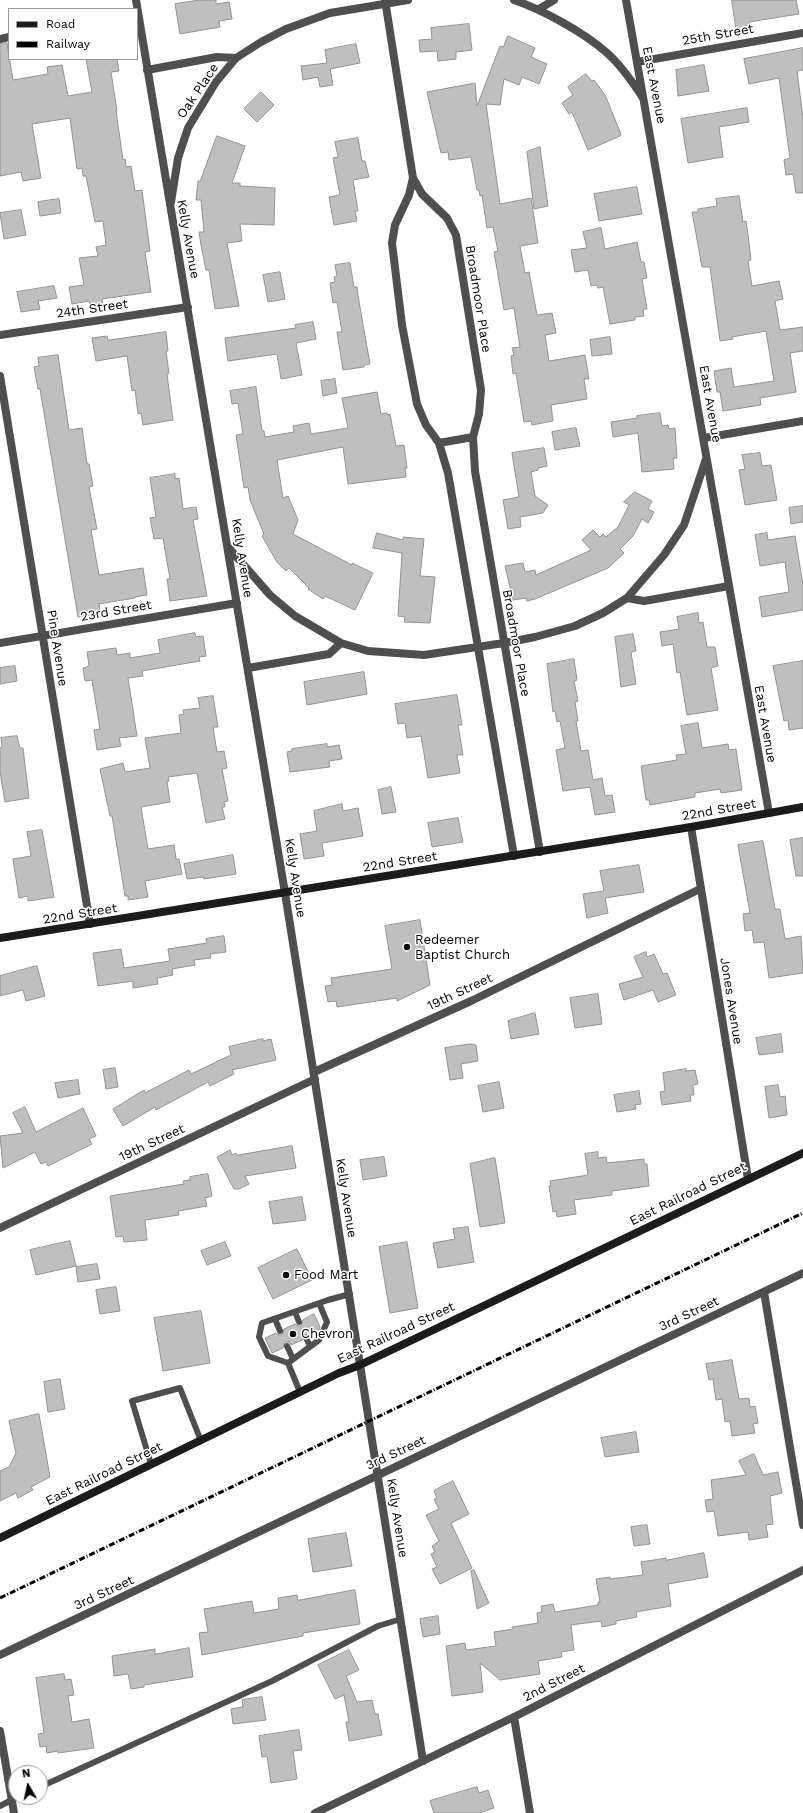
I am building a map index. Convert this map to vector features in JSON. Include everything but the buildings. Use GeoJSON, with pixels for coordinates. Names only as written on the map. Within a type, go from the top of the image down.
{"type":"FeatureCollection","features":[{"type":"Feature","properties":{"kind":"street","name":"Oak Place"},"geometry":{"type":"LineString","coordinates":[[170,210],[178,158],[188,128],[216,82],[236,58],[261,42],[286,29],[330,13],[385,2],[408,0]]}},
{"type":"Feature","properties":{"kind":"street"},"geometry":{"type":"LineString","coordinates":[[514,0],[539,9],[606,51],[623,69],[645,102]]}},
{"type":"Feature","properties":{"kind":"street"},"geometry":{"type":"LineString","coordinates":[[539,9],[554,0]]}},
{"type":"Feature","properties":{"kind":"street","name":"East Avenue"},"geometry":{"type":"LineString","coordinates":[[626,0],[769,813]]}},
{"type":"Feature","properties":{"kind":"street","name":"Broadmoor Place"},"geometry":{"type":"LineString","coordinates":[[385,2],[413,178],[422,194],[447,218],[456,234],[481,390],[479,414],[473,437],[475,471],[540,852]]}},
{"type":"Feature","properties":{"kind":"street","name":"Kelly Avenue"},"geometry":{"type":"LineString","coordinates":[[138,16],[170,210],[188,307],[315,1075],[423,1761]]}},
{"type":"Feature","properties":{"kind":"street","name":"25th Street"},"geometry":{"type":"LineString","coordinates":[[637,62],[803,33]]}},
{"type":"Feature","properties":{"kind":"street","name":"Oak Place"},"geometry":{"type":"LineString","coordinates":[[147,70],[218,57],[236,58]]}},
{"type":"Feature","properties":{"kind":"street","name":"Broadmoor Place"},"geometry":{"type":"LineString","coordinates":[[413,178],[409,195],[395,225],[392,243],[402,325],[417,404],[426,425],[439,443],[448,473],[514,856]]}},
{"type":"Feature","properties":{"kind":"street","name":"24th Street"},"geometry":{"type":"LineString","coordinates":[[0,335],[188,307]]}},
{"type":"Feature","properties":{"kind":"street","name":"Pine Avenue"},"geometry":{"type":"LineString","coordinates":[[0,376],[90,924]]}},
{"type":"Feature","properties":{"kind":"street"},"geometry":{"type":"LineString","coordinates":[[704,438],[803,420]]}},
{"type":"Feature","properties":{"kind":"street"},"geometry":{"type":"LineString","coordinates":[[439,443],[473,437]]}},
{"type":"Feature","properties":{"kind":"street"},"geometry":{"type":"LineString","coordinates":[[228,547],[270,595],[295,616],[340,644],[368,651],[424,655],[504,643],[535,637],[575,626],[627,598],[664,555],[684,525],[707,456]]}},
{"type":"Feature","properties":{"kind":"street"},"geometry":{"type":"LineString","coordinates":[[627,598],[644,601],[729,586]]}},
{"type":"Feature","properties":{"kind":"street","name":"23rd Street"},"geometry":{"type":"LineString","coordinates":[[0,643],[237,602]]}},
{"type":"Feature","properties":{"kind":"street"},"geometry":{"type":"LineString","coordinates":[[248,668],[329,654],[340,644]]}},
{"type":"Feature","properties":{"kind":"street","name":"22nd Street"},"geometry":{"type":"LineString","coordinates":[[0,938],[540,852],[803,807]]}},
{"type":"Feature","properties":{"kind":"street","name":"Jones Avenue"},"geometry":{"type":"LineString","coordinates":[[691,827],[748,1179]]}},
{"type":"Feature","properties":{"kind":"street","name":"19th Street"},"geometry":{"type":"LineString","coordinates":[[0,1228],[700,889]]}},
{"type":"Feature","properties":{"kind":"street","name":"East Railroad Street"},"geometry":{"type":"LineString","coordinates":[[0,1538],[300,1392],[360,1365],[803,1153]]}},
{"type":"Feature","properties":{"kind":"street","name":"3rd Street"},"geometry":{"type":"LineString","coordinates":[[0,1655],[803,1274]]}},
{"type":"Feature","properties":{"kind":"street"},"geometry":{"type":"LineString","coordinates":[[764,1292],[803,1525]]}},
{"type":"Feature","properties":{"kind":"street","name":"2nd Street"},"geometry":{"type":"LineString","coordinates":[[315,1813],[514,1717],[803,1570]]}},
{"type":"Feature","properties":{"kind":"street"},"geometry":{"type":"LineString","coordinates":[[514,1717],[530,1813]]}},
{"type":"Feature","properties":{"kind":"street"},"geometry":{"type":"LineString","coordinates":[[0,1731],[8,1769]]}},
{"type":"Feature","properties":{"kind":"lane"},"geometry":{"type":"LineString","coordinates":[[291,1361],[268,1356],[260,1337],[262,1323],[350,1294]]}},
{"type":"Feature","properties":{"kind":"lane"},"geometry":{"type":"LineString","coordinates":[[291,1361],[318,1340],[327,1322],[319,1303]]}},
{"type":"Feature","properties":{"kind":"lane"},"geometry":{"type":"LineString","coordinates":[[295,1312],[299,1322]]}},
{"type":"Feature","properties":{"kind":"lane"},"geometry":{"type":"LineString","coordinates":[[275,1319],[280,1330]]}},
{"type":"Feature","properties":{"kind":"lane"},"geometry":{"type":"LineString","coordinates":[[306,1338],[310,1346]]}},
{"type":"Feature","properties":{"kind":"lane"},"geometry":{"type":"LineString","coordinates":[[287,1346],[300,1392]]}},
{"type":"Feature","properties":{"kind":"lane"},"geometry":{"type":"LineString","coordinates":[[152,1464],[132,1401],[180,1388],[200,1441]]}},
{"type":"Feature","properties":{"kind":"lane"},"geometry":{"type":"LineString","coordinates":[[48,1783],[272,1681],[378,1626],[401,1618]]}},
{"type":"Feature","properties":{"kind":"railway"},"geometry":{"type":"LineString","coordinates":[[0,1598],[803,1213]]}},
{"type":"Feature","properties":{"kind":"place","name":"Redeemer Baptist Church"},"geometry":{"type":"Point","coordinates":[407,947]}},
{"type":"Feature","properties":{"kind":"place","name":"Food Mart"},"geometry":{"type":"Point","coordinates":[286,1275]}},
{"type":"Feature","properties":{"kind":"place","name":"Chevron"},"geometry":{"type":"Point","coordinates":[293,1334]}}]}
